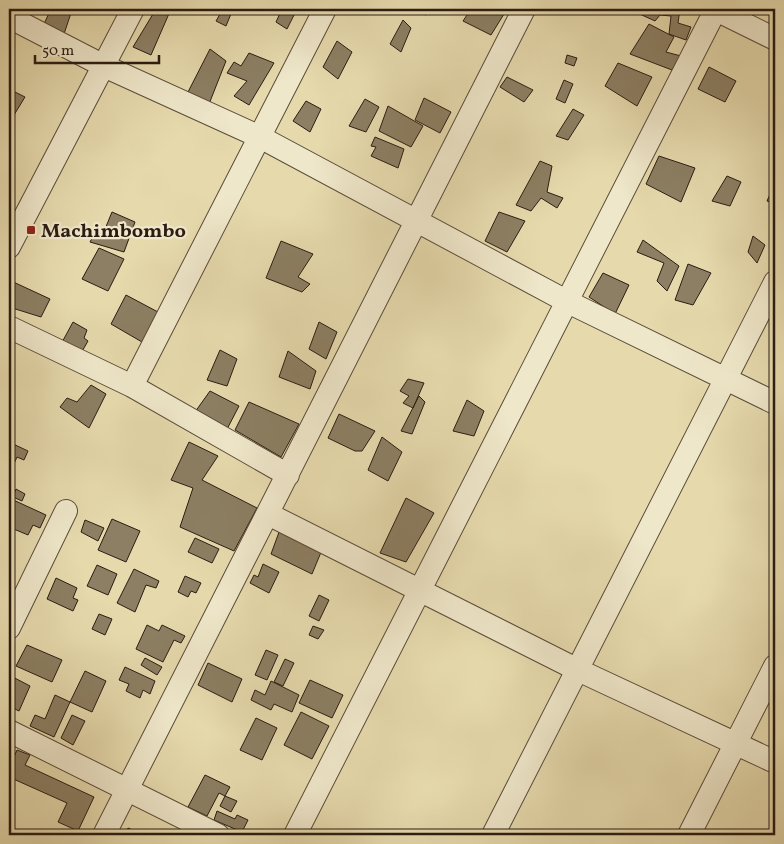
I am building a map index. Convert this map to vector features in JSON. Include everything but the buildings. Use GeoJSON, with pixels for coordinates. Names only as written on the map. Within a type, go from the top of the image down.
{"type":"FeatureCollection","features":[{"type":"Feature","properties":{"kind":"street"},"geometry":{"type":"LineString","coordinates":[[9,247],[133,9]]}},
{"type":"Feature","properties":{"kind":"street"},"geometry":{"type":"LineString","coordinates":[[132,386],[258,136],[325,9]]}},
{"type":"Feature","properties":{"kind":"street"},"geometry":{"type":"LineString","coordinates":[[104,835],[524,9]]}},
{"type":"Feature","properties":{"kind":"street"},"geometry":{"type":"LineString","coordinates":[[295,835],[716,9],[775,39]]}},
{"type":"Feature","properties":{"kind":"street"},"geometry":{"type":"LineString","coordinates":[[9,17],[104,66],[258,136],[568,302],[775,403]]}},
{"type":"Feature","properties":{"kind":"street"},"geometry":{"type":"LineString","coordinates":[[493,835],[775,282]]}},
{"type":"Feature","properties":{"kind":"street"},"geometry":{"type":"LineString","coordinates":[[9,327],[132,386],[288,475]]}},
{"type":"Feature","properties":{"kind":"street"},"geometry":{"type":"LineString","coordinates":[[9,628],[66,511]]}},
{"type":"Feature","properties":{"kind":"street"},"geometry":{"type":"LineString","coordinates":[[268,514],[578,670],[775,762]]}},
{"type":"Feature","properties":{"kind":"street"},"geometry":{"type":"LineString","coordinates":[[689,835],[775,666]]}},
{"type":"Feature","properties":{"kind":"street"},"geometry":{"type":"LineString","coordinates":[[9,731],[218,835]]}},
{"type":"Feature","properties":{"kind":"place","name":"Machimbombo"},"geometry":{"type":"Point","coordinates":[31,230]}}]}
